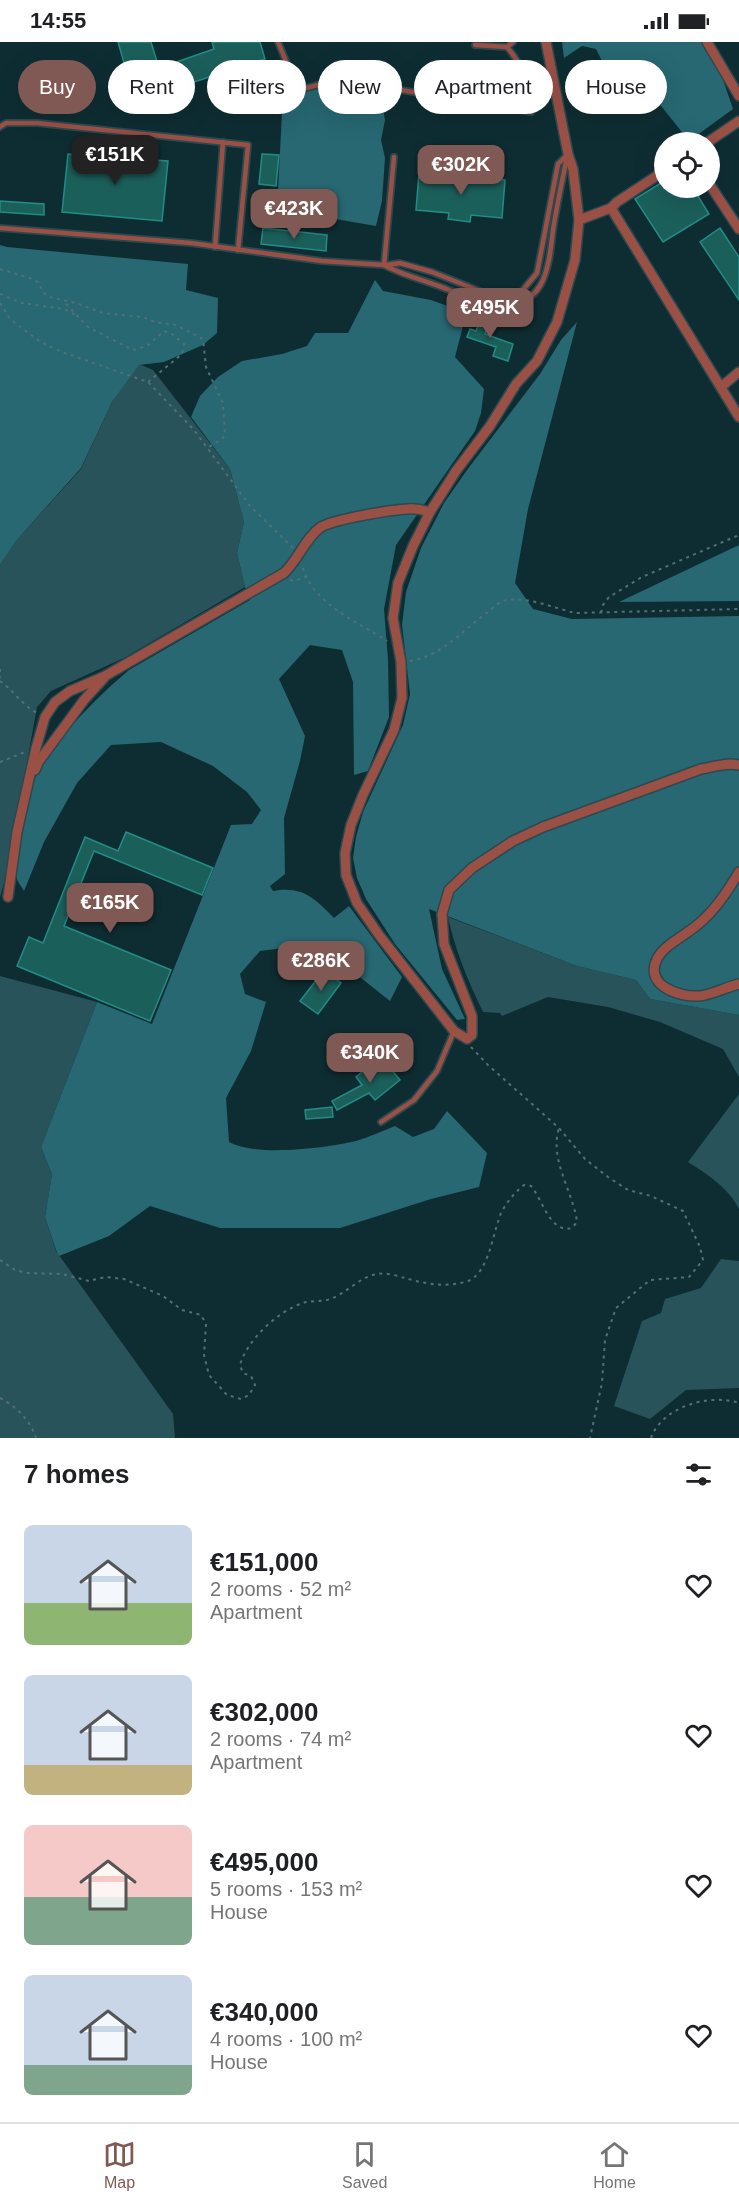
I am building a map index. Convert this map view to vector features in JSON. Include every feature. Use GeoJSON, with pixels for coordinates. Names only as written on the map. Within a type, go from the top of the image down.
{"type":"FeatureCollection","features":[{"type":"Feature","properties":{"kind":"street"},"geometry":{"type":"LineString","coordinates":[[546,42],[573,169],[579,220],[574,260],[557,322],[537,361],[516,384],[490,426],[456,471],[430,512],[398,583],[393,618],[401,662],[402,698],[394,730],[351,825],[345,853],[346,875],[357,903],[368,919],[454,1031],[467,1039],[472,1035],[472,1016],[444,944],[442,914],[449,890],[472,868],[513,841],[543,827],[701,770],[720,765],[739,765]]}},
{"type":"Feature","properties":{"kind":"street"},"geometry":{"type":"LineString","coordinates":[[707,42],[739,96]]}},
{"type":"Feature","properties":{"kind":"street"},"geometry":{"type":"LineString","coordinates":[[720,134],[739,121]]}},
{"type":"Feature","properties":{"kind":"street"},"geometry":{"type":"LineString","coordinates":[[579,220],[612,208],[617,202],[654,178]]}},
{"type":"Feature","properties":{"kind":"street"},"geometry":{"type":"LineString","coordinates":[[719,198],[739,229]]}},
{"type":"Feature","properties":{"kind":"street"},"geometry":{"type":"LineString","coordinates":[[612,208],[739,417]]}},
{"type":"Feature","properties":{"kind":"street"},"geometry":{"type":"LineString","coordinates":[[721,387],[739,372]]}},
{"type":"Feature","properties":{"kind":"street"},"geometry":{"type":"LineString","coordinates":[[8,897],[17,832],[36,748],[45,717],[55,702],[70,691],[105,676],[284,573],[294,563],[306,542],[322,527],[359,516],[409,508],[430,512]]}},
{"type":"Feature","properties":{"kind":"street"},"geometry":{"type":"LineString","coordinates":[[29,782],[39,761],[84,700],[105,676]]}},
{"type":"Feature","properties":{"kind":"street"},"geometry":{"type":"LineString","coordinates":[[739,872],[714,909],[697,926],[666,949],[658,957],[653,970],[660,986],[687,995],[705,995],[739,984]]}},
{"type":"Feature","properties":{"kind":"lane"},"geometry":{"type":"LineString","coordinates":[[278,42],[298,90],[326,83],[358,70],[369,69],[395,88],[531,112],[526,76],[517,59],[507,48],[475,45]]}},
{"type":"Feature","properties":{"kind":"lane"},"geometry":{"type":"LineString","coordinates":[[507,48],[513,42]]}},
{"type":"Feature","properties":{"kind":"lane"},"geometry":{"type":"LineString","coordinates":[[0,127],[6,123],[37,123],[248,145],[238,250]]}},
{"type":"Feature","properties":{"kind":"lane"},"geometry":{"type":"LineString","coordinates":[[215,247],[224,142]]}},
{"type":"Feature","properties":{"kind":"lane"},"geometry":{"type":"LineString","coordinates":[[0,228],[109,236],[322,261],[384,265],[400,263],[432,272],[492,296],[511,296],[522,291],[537,273],[558,164],[568,154]]}},
{"type":"Feature","properties":{"kind":"lane"},"geometry":{"type":"LineString","coordinates":[[384,265],[399,273],[420,278],[491,304],[520,302],[533,294],[543,282],[568,154]]}},
{"type":"Feature","properties":{"kind":"lane"},"geometry":{"type":"LineString","coordinates":[[384,265],[390,180],[394,157]]}},
{"type":"Feature","properties":{"kind":"lane"},"geometry":{"type":"LineString","coordinates":[[491,304],[492,296]]}},
{"type":"Feature","properties":{"kind":"lane"},"geometry":{"type":"LineString","coordinates":[[381,1122],[414,1100],[436,1071],[454,1031]]}},
{"type":"Feature","properties":{"kind":"path"},"geometry":{"type":"LineString","coordinates":[[0,269],[33,279],[39,283],[42,291],[49,297],[76,303],[103,313],[143,317],[155,322],[176,325],[203,339],[206,367],[223,403],[225,435],[207,448]]}},
{"type":"Feature","properties":{"kind":"path"},"geometry":{"type":"LineString","coordinates":[[0,294],[22,303],[64,309],[78,316]]}},
{"type":"Feature","properties":{"kind":"path"},"geometry":{"type":"LineString","coordinates":[[64,302],[88,327],[133,350],[147,346],[164,332],[172,334],[184,344],[183,354],[148,382]]}},
{"type":"Feature","properties":{"kind":"path"},"geometry":{"type":"LineString","coordinates":[[0,303],[10,319],[39,341],[62,352],[148,382],[194,429],[250,506],[281,538],[300,553],[303,571],[309,583],[322,598],[388,642],[397,642]]}},
{"type":"Feature","properties":{"kind":"path"},"geometry":{"type":"LineString","coordinates":[[601,613],[609,597],[642,577],[739,534]]}},
{"type":"Feature","properties":{"kind":"path"},"geometry":{"type":"LineString","coordinates":[[401,662],[419,660],[446,645],[504,600],[525,599],[576,613],[739,609]]}},
{"type":"Feature","properties":{"kind":"path"},"geometry":{"type":"LineString","coordinates":[[0,669],[0,679],[14,692],[23,705],[45,717]]}},
{"type":"Feature","properties":{"kind":"path"},"geometry":{"type":"LineString","coordinates":[[0,762],[36,748]]}},
{"type":"Feature","properties":{"kind":"path"},"geometry":{"type":"LineString","coordinates":[[467,1039],[472,1049],[559,1128],[585,1159],[628,1190],[651,1196],[683,1211],[700,1247],[703,1260],[689,1277],[650,1280],[616,1308],[605,1340],[602,1383],[590,1438]]}},
{"type":"Feature","properties":{"kind":"path"},"geometry":{"type":"LineString","coordinates":[[0,1260],[15,1270],[28,1273],[62,1274],[89,1281],[105,1276],[124,1279],[163,1296],[182,1310],[201,1314],[206,1324],[204,1355],[209,1375],[227,1395],[241,1399],[249,1395],[255,1385],[251,1377],[243,1373],[240,1365],[250,1342],[280,1316],[300,1304],[315,1300],[329,1300],[355,1283],[378,1274],[441,1285],[468,1281],[477,1275],[485,1261],[501,1214],[515,1192],[524,1185],[531,1186],[540,1196],[555,1225],[567,1230],[572,1228],[577,1222],[576,1211],[558,1155],[556,1138],[559,1128]]}},
{"type":"Feature","properties":{"kind":"path"},"geometry":{"type":"LineString","coordinates":[[0,1398],[12,1404],[24,1416],[36,1438]]}},
{"type":"Feature","properties":{"kind":"path"},"geometry":{"type":"LineString","coordinates":[[651,1438],[654,1430],[669,1413],[684,1407],[704,1402],[729,1400],[739,1403]]}},
{"type":"Feature","properties":{"kind":"shaded area"},"geometry":{"type":"Polygon","coordinates":[[[562,42],[710,42],[733,109],[701,132],[682,132],[667,113],[667,60],[602,60],[596,49],[582,46],[564,58],[562,42]]]}},
{"type":"Feature","properties":{"kind":"shaded area"},"geometry":{"type":"Polygon","coordinates":[[[318,86],[318,114],[384,114],[381,140],[385,158],[382,201],[376,226],[295,212],[280,206],[278,191],[282,114],[306,114],[306,90],[318,86]]]}},
{"type":"Feature","properties":{"kind":"shaded area"},"geometry":{"type":"Polygon","coordinates":[[[0,245],[188,264],[186,290],[218,298],[217,333],[203,345],[164,362],[139,365],[112,402],[81,468],[16,541],[0,565],[0,245]]]}},
{"type":"Feature","properties":{"kind":"shaded area"},"geometry":{"type":"Polygon","coordinates":[[[375,280],[383,291],[431,300],[456,309],[463,326],[455,357],[484,389],[481,413],[475,431],[396,545],[384,609],[389,717],[368,771],[354,775],[353,682],[342,650],[310,645],[279,679],[305,736],[284,818],[285,874],[270,886],[273,891],[292,890],[307,895],[334,918],[349,906],[402,977],[390,1001],[361,978],[312,951],[283,948],[260,951],[240,974],[245,994],[266,1002],[251,1051],[226,1098],[229,1142],[241,1147],[256,1149],[291,1150],[356,1141],[395,1126],[413,1137],[434,1129],[447,1111],[487,1153],[479,1187],[431,1199],[340,1228],[220,1228],[150,1206],[109,1236],[59,1256],[45,1217],[52,1174],[41,1147],[97,1002],[152,1024],[231,825],[252,824],[261,810],[247,792],[213,766],[161,742],[111,745],[77,783],[44,842],[24,891],[16,870],[33,783],[50,753],[75,722],[129,670],[250,600],[237,553],[244,522],[230,469],[191,417],[200,396],[218,377],[242,361],[282,354],[307,346],[315,333],[348,333],[375,280]]]}},
{"type":"Feature","properties":{"kind":"shaded area"},"geometry":{"type":"Polygon","coordinates":[[[577,322],[528,509],[515,583],[533,609],[572,619],[739,616],[739,1015],[650,999],[636,980],[577,966],[429,909],[442,969],[465,1019],[457,1020],[395,944],[366,899],[357,878],[353,858],[363,812],[403,725],[410,694],[402,625],[406,592],[421,548],[444,503],[540,374],[561,340],[577,322]]]}},
{"type":"Feature","properties":{"kind":"shaded area"},"geometry":{"type":"Polygon","coordinates":[[[139,364],[153,370],[230,469],[244,522],[237,553],[245,587],[124,658],[51,691],[37,707],[7,872],[0,897],[0,565],[16,541],[81,469],[112,402],[139,364]]]}},
{"type":"Feature","properties":{"kind":"shaded area"},"geometry":{"type":"Polygon","coordinates":[[[739,545],[739,601],[619,602],[739,545]]]}},
{"type":"Feature","properties":{"kind":"shaded area"},"geometry":{"type":"Polygon","coordinates":[[[448,917],[577,966],[636,980],[650,999],[739,1015],[739,1077],[723,1049],[660,1022],[608,1007],[548,997],[502,1016],[500,1013],[483,1012],[462,965],[448,917]]]}},
{"type":"Feature","properties":{"kind":"shaded area"},"geometry":{"type":"Polygon","coordinates":[[[0,976],[97,1002],[41,1147],[52,1174],[45,1217],[56,1251],[173,1414],[175,1438],[0,1438],[0,976]]]}},
{"type":"Feature","properties":{"kind":"shaded area"},"geometry":{"type":"Polygon","coordinates":[[[739,1094],[739,1209],[723,1188],[688,1162],[739,1094]]]}},
{"type":"Feature","properties":{"kind":"shaded area"},"geometry":{"type":"Polygon","coordinates":[[[721,1259],[739,1261],[739,1388],[686,1390],[650,1419],[614,1406],[642,1321],[661,1313],[665,1299],[701,1288],[721,1259]]]}},
{"type":"Feature","properties":{"kind":"building"},"geometry":{"type":"Polygon","coordinates":[[[118,42],[151,42],[157,60],[123,60],[118,42]]]}},
{"type":"Feature","properties":{"kind":"building"},"geometry":{"type":"Polygon","coordinates":[[[212,42],[260,42],[265,59],[207,60],[207,78],[195,82],[195,60],[182,60],[214,49],[212,42]]]}},
{"type":"Feature","properties":{"kind":"building"},"geometry":{"type":"Polygon","coordinates":[[[106,148],[127,149],[126,158],[168,161],[162,221],[62,212],[68,154],[106,157],[106,148]]]}},
{"type":"Feature","properties":{"kind":"building"},"geometry":{"type":"Polygon","coordinates":[[[262,154],[279,155],[276,186],[259,184],[262,154]]]}},
{"type":"Feature","properties":{"kind":"building"},"geometry":{"type":"Polygon","coordinates":[[[419,173],[505,180],[502,218],[471,215],[470,222],[448,219],[449,213],[416,210],[419,173]]]}},
{"type":"Feature","properties":{"kind":"building"},"geometry":{"type":"Polygon","coordinates":[[[654,187],[654,198],[699,198],[709,214],[663,242],[635,199],[654,187]]]}},
{"type":"Feature","properties":{"kind":"building"},"geometry":{"type":"Polygon","coordinates":[[[0,201],[44,204],[44,215],[0,212],[0,201]]]}},
{"type":"Feature","properties":{"kind":"building"},"geometry":{"type":"Polygon","coordinates":[[[263,228],[327,235],[326,251],[261,244],[263,228]]]}},
{"type":"Feature","properties":{"kind":"building"},"geometry":{"type":"Polygon","coordinates":[[[720,228],[739,257],[739,300],[700,242],[720,228]]]}},
{"type":"Feature","properties":{"kind":"building"},"geometry":{"type":"Polygon","coordinates":[[[478,315],[491,320],[485,334],[513,344],[508,361],[493,356],[496,347],[467,337],[470,329],[476,331],[478,326],[474,325],[478,315]]]}},
{"type":"Feature","properties":{"kind":"building"},"geometry":{"type":"Polygon","coordinates":[[[126,832],[213,868],[202,895],[94,851],[64,926],[171,970],[150,1021],[17,966],[29,937],[43,943],[85,837],[118,851],[126,832]]]}},
{"type":"Feature","properties":{"kind":"building"},"geometry":{"type":"Polygon","coordinates":[[[324,970],[341,983],[318,1014],[300,1001],[324,970]]]}},
{"type":"Feature","properties":{"kind":"building"},"geometry":{"type":"Polygon","coordinates":[[[381,1057],[400,1080],[375,1100],[369,1093],[337,1110],[332,1101],[362,1085],[356,1077],[381,1057]]]}},
{"type":"Feature","properties":{"kind":"building"},"geometry":{"type":"Polygon","coordinates":[[[332,1107],[333,1117],[306,1119],[305,1110],[332,1107]]]}}]}
